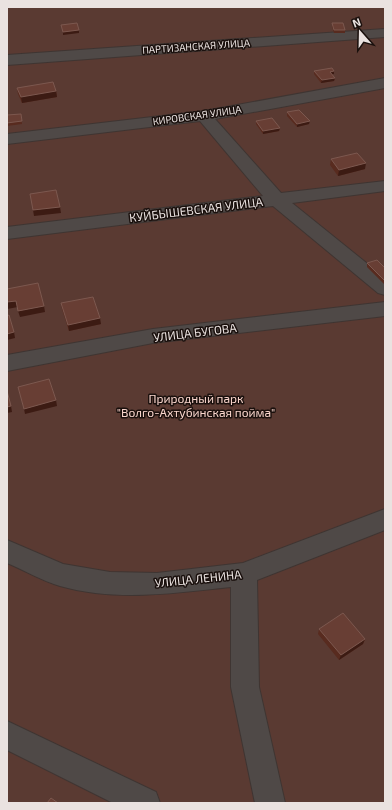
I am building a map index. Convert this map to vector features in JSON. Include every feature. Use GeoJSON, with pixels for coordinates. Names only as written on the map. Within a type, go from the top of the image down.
{"type":"FeatureCollection","features":[{"type":"Feature","properties":{"kind":"street","name":"ПАРТИЗАНСКАЯ УЛИЦА"},"geometry":{"type":"LineString","coordinates":[[7,60],[385,33]]}},
{"type":"Feature","properties":{"kind":"street","name":"КИРОВСКАЯ УЛИЦА"},"geometry":{"type":"LineString","coordinates":[[7,139],[204,116],[385,83]]}},
{"type":"Feature","properties":{"kind":"street"},"geometry":{"type":"LineString","coordinates":[[204,116],[276,199],[385,288]]}},
{"type":"Feature","properties":{"kind":"street","name":"КУЙБЫШЕВСКАЯ УЛИЦА"},"geometry":{"type":"LineString","coordinates":[[7,233],[385,186]]}},
{"type":"Feature","properties":{"kind":"street","name":"УЛИЦА БУГОВА"},"geometry":{"type":"LineString","coordinates":[[7,363],[154,336],[385,310]]}},
{"type":"Feature","properties":{"kind":"street","name":"УЛИЦА ЛЕНИНА"},"geometry":{"type":"LineString","coordinates":[[7,551],[61,575],[110,583],[157,584],[244,574],[385,519]]}},
{"type":"Feature","properties":{"kind":"street"},"geometry":{"type":"LineString","coordinates":[[244,574],[245,687],[270,803]]}},
{"type":"Feature","properties":{"kind":"street"},"geometry":{"type":"LineString","coordinates":[[7,735],[145,803]]}},
{"type":"Feature","properties":{"kind":"green space","name":"Природный парк \"Волго-Ахтубинская пойма\""},"geometry":{"type":"Polygon","coordinates":[[[7,7],[385,7],[385,803],[7,803],[7,7]]]}},
{"type":"Feature","properties":{"kind":"building"},"geometry":{"type":"Polygon","coordinates":[[[77,23],[79,30],[63,32],[61,25],[77,23]]]}},
{"type":"Feature","properties":{"kind":"building"},"geometry":{"type":"Polygon","coordinates":[[[332,23],[343,23],[345,30],[334,30],[332,23]]]}},
{"type":"Feature","properties":{"kind":"building"},"geometry":{"type":"Polygon","coordinates":[[[332,68],[334,71],[330,72],[335,78],[322,80],[314,71],[332,68]]]}},
{"type":"Feature","properties":{"kind":"building"},"geometry":{"type":"Polygon","coordinates":[[[53,82],[56,91],[21,97],[17,88],[53,82]]]}},
{"type":"Feature","properties":{"kind":"building"},"geometry":{"type":"Polygon","coordinates":[[[299,110],[310,121],[297,124],[287,112],[299,110]]]}},
{"type":"Feature","properties":{"kind":"building"},"geometry":{"type":"Polygon","coordinates":[[[21,114],[22,121],[7,123],[7,115],[21,114]]]}},
{"type":"Feature","properties":{"kind":"building"},"geometry":{"type":"Polygon","coordinates":[[[272,118],[280,128],[263,131],[256,121],[272,118]]]}},
{"type":"Feature","properties":{"kind":"building"},"geometry":{"type":"Polygon","coordinates":[[[357,153],[366,163],[339,170],[331,159],[357,153]]]}},
{"type":"Feature","properties":{"kind":"building"},"geometry":{"type":"Polygon","coordinates":[[[56,190],[60,207],[33,210],[30,194],[56,190]]]}},
{"type":"Feature","properties":{"kind":"building"},"geometry":{"type":"Polygon","coordinates":[[[377,260],[385,268],[385,281],[367,263],[377,260]]]}},
{"type":"Feature","properties":{"kind":"building"},"geometry":{"type":"Polygon","coordinates":[[[38,283],[44,306],[18,311],[16,301],[7,302],[7,289],[38,283]]]}},
{"type":"Feature","properties":{"kind":"building"},"geometry":{"type":"Polygon","coordinates":[[[93,297],[100,318],[68,325],[61,303],[93,297]]]}},
{"type":"Feature","properties":{"kind":"building"},"geometry":{"type":"Polygon","coordinates":[[[9,315],[14,332],[7,334],[7,316],[9,315]]]}},
{"type":"Feature","properties":{"kind":"building"},"geometry":{"type":"Polygon","coordinates":[[[49,379],[56,400],[24,409],[18,387],[49,379]]]}},
{"type":"Feature","properties":{"kind":"building"},"geometry":{"type":"Polygon","coordinates":[[[7,391],[11,406],[7,407],[7,391]]]}},
{"type":"Feature","properties":{"kind":"building"},"geometry":{"type":"Polygon","coordinates":[[[343,613],[365,639],[341,655],[319,629],[343,613]]]}},
{"type":"Feature","properties":{"kind":"building"},"geometry":{"type":"Polygon","coordinates":[[[51,798],[58,803],[47,803],[51,798]]]}}]}
